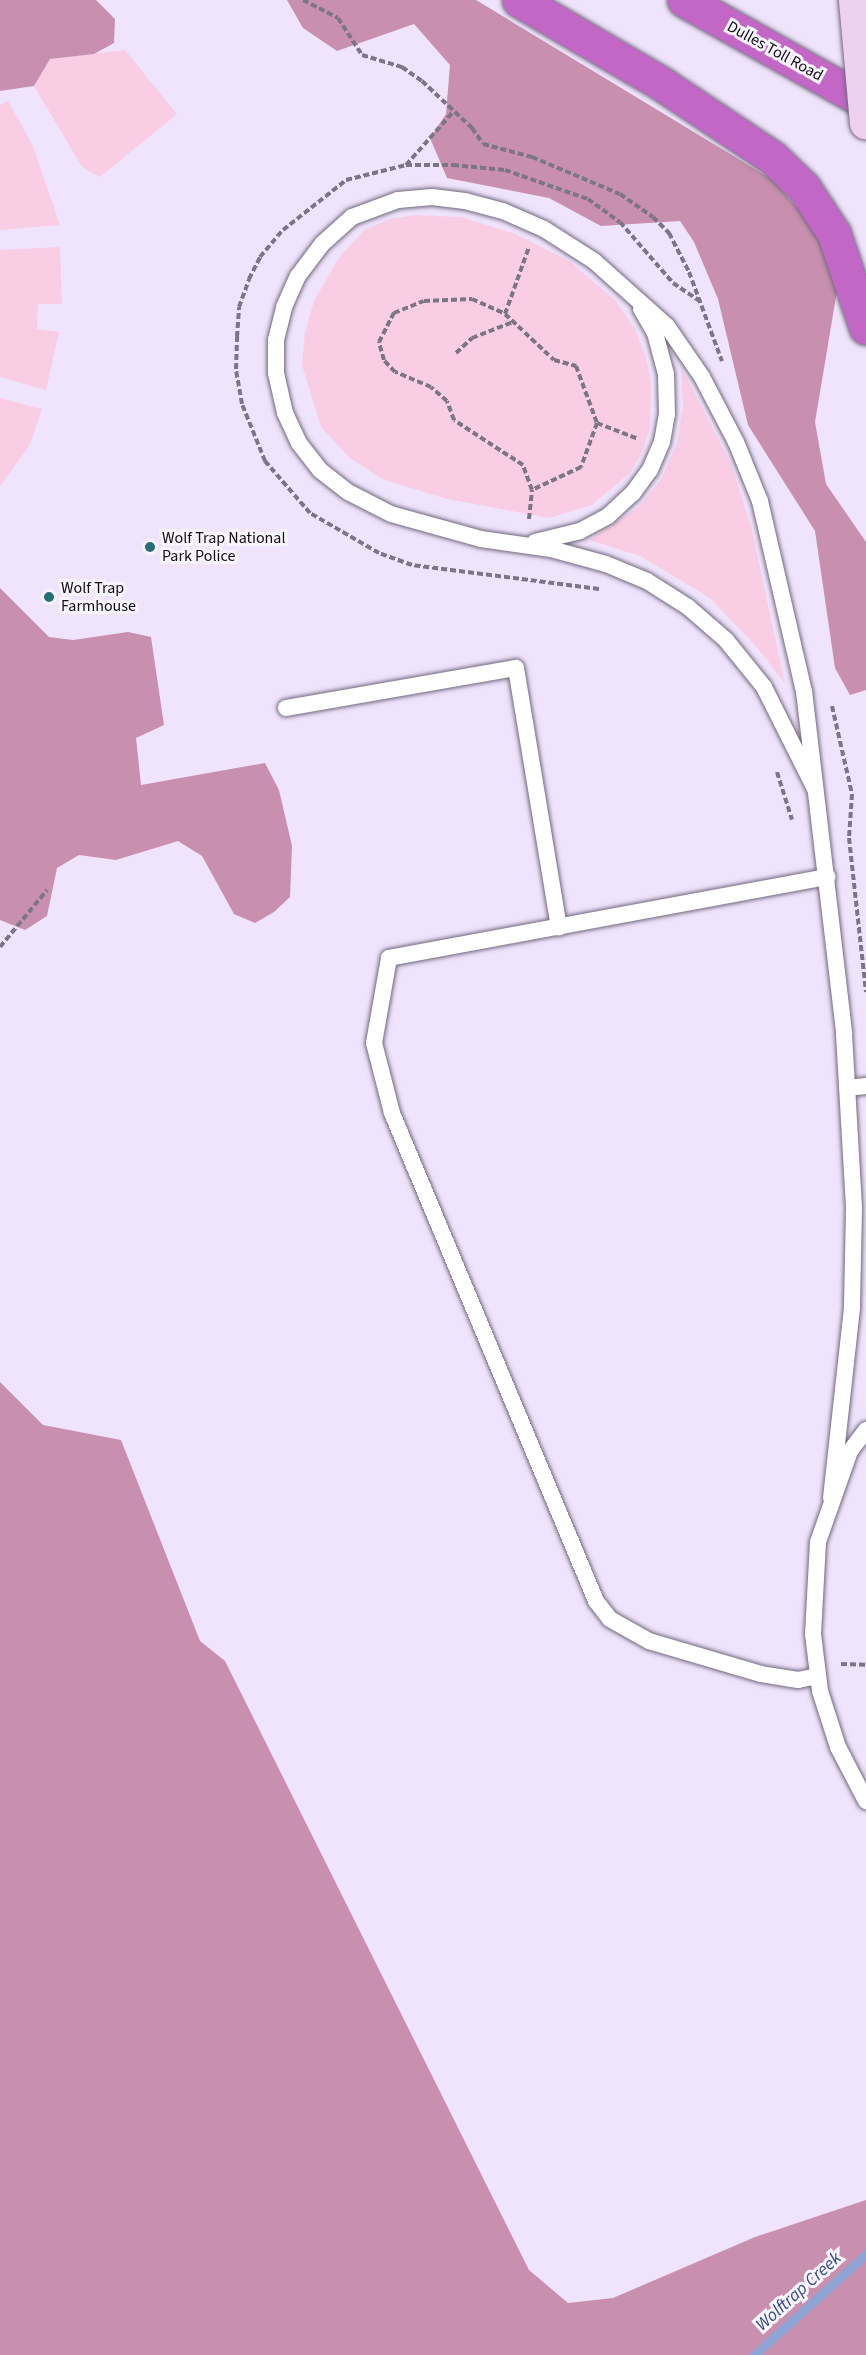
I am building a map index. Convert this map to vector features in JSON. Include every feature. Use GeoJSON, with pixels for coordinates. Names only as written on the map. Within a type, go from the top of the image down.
{"type":"FeatureCollection","features":[{"type":"Feature","properties":{"kind":"highway"},"geometry":{"type":"LineString","coordinates":[[519,0],[662,84],[773,158],[804,188],[834,234],[866,328]]}},
{"type":"Feature","properties":{"kind":"highway","name":"Dulles Toll Road"},"geometry":{"type":"LineString","coordinates":[[684,0],[866,102]]}},
{"type":"Feature","properties":{"kind":"main road"},"geometry":{"type":"LineString","coordinates":[[855,0],[866,123]]}},
{"type":"Feature","properties":{"kind":"lane"},"geometry":{"type":"LineString","coordinates":[[815,789],[764,687],[726,640],[688,607],[647,581],[606,564],[516,544],[481,539],[392,514],[348,492],[320,470],[299,443],[285,413],[276,373],[276,340],[284,307],[298,276],[322,244],[352,217],[389,203],[432,197],[502,211],[537,226],[594,261],[667,326],[702,377],[736,442],[760,501],[798,658],[828,877],[847,1088],[854,1209],[852,1308],[831,1498]]}},
{"type":"Feature","properties":{"kind":"lane"},"geometry":{"type":"LineString","coordinates":[[516,544],[550,541],[580,531],[608,516],[633,494],[650,470],[660,448],[667,415],[666,374],[655,333],[631,293]]}},
{"type":"Feature","properties":{"kind":"lane"},"geometry":{"type":"LineString","coordinates":[[286,708],[516,668],[559,927]]}},
{"type":"Feature","properties":{"kind":"lane"},"geometry":{"type":"LineString","coordinates":[[818,1676],[798,1680],[761,1674],[649,1641],[610,1619],[596,1601],[392,1113],[375,1042],[389,958],[828,877]]}},
{"type":"Feature","properties":{"kind":"lane"},"geometry":{"type":"LineString","coordinates":[[847,1088],[866,1086]]}},
{"type":"Feature","properties":{"kind":"lane"},"geometry":{"type":"LineString","coordinates":[[854,1209],[866,1228]]}},
{"type":"Feature","properties":{"kind":"lane"},"geometry":{"type":"LineString","coordinates":[[866,1431],[850,1451],[831,1498],[818,1542],[813,1634],[818,1676],[838,1747],[866,1801]]}},
{"type":"Feature","properties":{"kind":"path"},"geometry":{"type":"LineString","coordinates":[[406,165],[453,112]]}},
{"type":"Feature","properties":{"kind":"path"},"geometry":{"type":"LineString","coordinates":[[506,314],[537,226]]}},
{"type":"Feature","properties":{"kind":"path"},"geometry":{"type":"LineString","coordinates":[[447,401],[431,387],[395,372],[384,360],[379,342],[394,313],[424,301],[450,298],[472,299],[506,314],[554,360],[576,366],[597,423],[581,467],[532,490]]}},
{"type":"Feature","properties":{"kind":"path"},"geometry":{"type":"LineString","coordinates":[[456,353],[472,338],[513,322]]}},
{"type":"Feature","properties":{"kind":"path"},"geometry":{"type":"LineString","coordinates":[[446,392],[454,420],[523,465],[532,490],[529,518],[516,544]]}},
{"type":"Feature","properties":{"kind":"path"},"geometry":{"type":"LineString","coordinates":[[597,423],[660,448]]}},
{"type":"Feature","properties":{"kind":"path"},"geometry":{"type":"LineString","coordinates":[[285,488],[310,513],[348,536],[412,565],[505,579],[554,581],[609,594]]}},
{"type":"Feature","properties":{"kind":"path"},"geometry":{"type":"LineString","coordinates":[[775,765],[792,820]]}},
{"type":"Feature","properties":{"kind":"path"},"geometry":{"type":"LineString","coordinates":[[849,838],[866,993]]}},
{"type":"Feature","properties":{"kind":"path"},"geometry":{"type":"LineString","coordinates":[[0,947],[47,890]]}},
{"type":"Feature","properties":{"kind":"shaded area"},"geometry":{"type":"Polygon","coordinates":[[[0,0],[96,0],[115,19],[114,43],[94,54],[50,59],[34,86],[0,91],[0,0]]]}},
{"type":"Feature","properties":{"kind":"shaded area"},"geometry":{"type":"Polygon","coordinates":[[[287,0],[476,0],[773,180],[803,215],[825,246],[838,285],[815,422],[826,484],[866,542],[866,690],[850,695],[835,668],[815,531],[748,425],[718,299],[694,242],[680,221],[601,226],[549,198],[447,178],[430,138],[446,114],[450,65],[414,24],[337,51],[303,28],[287,0]]]}},
{"type":"Feature","properties":{"kind":"shaded area"},"geometry":{"type":"Polygon","coordinates":[[[125,50],[177,114],[100,177],[82,167],[34,86],[50,59],[125,50]]]}},
{"type":"Feature","properties":{"kind":"shaded area"},"geometry":{"type":"Polygon","coordinates":[[[8,101],[33,146],[60,225],[0,230],[0,105],[8,101]]]}},
{"type":"Feature","properties":{"kind":"shaded area"},"geometry":{"type":"Polygon","coordinates":[[[415,215],[461,217],[516,234],[569,261],[615,300],[635,329],[646,357],[651,383],[650,428],[641,455],[630,473],[592,505],[549,518],[447,499],[382,479],[350,458],[321,427],[302,365],[305,332],[314,301],[338,259],[364,230],[390,219],[415,215]]]}},
{"type":"Feature","properties":{"kind":"shaded area"},"geometry":{"type":"Polygon","coordinates":[[[60,247],[62,304],[38,304],[37,329],[59,332],[46,390],[0,377],[0,250],[60,247]]]}},
{"type":"Feature","properties":{"kind":"shaded area"},"geometry":{"type":"Polygon","coordinates":[[[681,367],[731,464],[751,526],[785,684],[755,645],[710,598],[640,556],[589,540],[639,507],[662,478],[677,443],[683,406],[681,367]]]}},
{"type":"Feature","properties":{"kind":"shaded area"},"geometry":{"type":"Polygon","coordinates":[[[0,398],[42,409],[30,445],[0,486],[0,398]]]}},
{"type":"Feature","properties":{"kind":"shaded area"},"geometry":{"type":"Polygon","coordinates":[[[0,588],[49,637],[73,640],[128,632],[151,637],[164,725],[136,738],[141,785],[265,763],[279,790],[292,846],[290,897],[274,912],[255,923],[234,914],[202,856],[178,841],[116,860],[79,855],[57,868],[47,916],[25,930],[0,920],[0,588]]]}},
{"type":"Feature","properties":{"kind":"shaded area"},"geometry":{"type":"Polygon","coordinates":[[[0,1382],[43,1425],[121,1440],[200,1641],[225,1661],[529,2270],[568,2303],[613,2298],[755,2237],[866,2200],[866,2355],[0,2355],[0,1382]]]}},
{"type":"Feature","properties":{"kind":"waterway","name":"Wolftrap Creek"},"geometry":{"type":"LineString","coordinates":[[754,2355],[866,2254]]}},
{"type":"Feature","properties":{"kind":"place","name":"Wolf Trap National Park Police"},"geometry":{"type":"Point","coordinates":[150,547]}},
{"type":"Feature","properties":{"kind":"place","name":"Wolf Trap Farmhouse"},"geometry":{"type":"Point","coordinates":[49,597]}}]}
